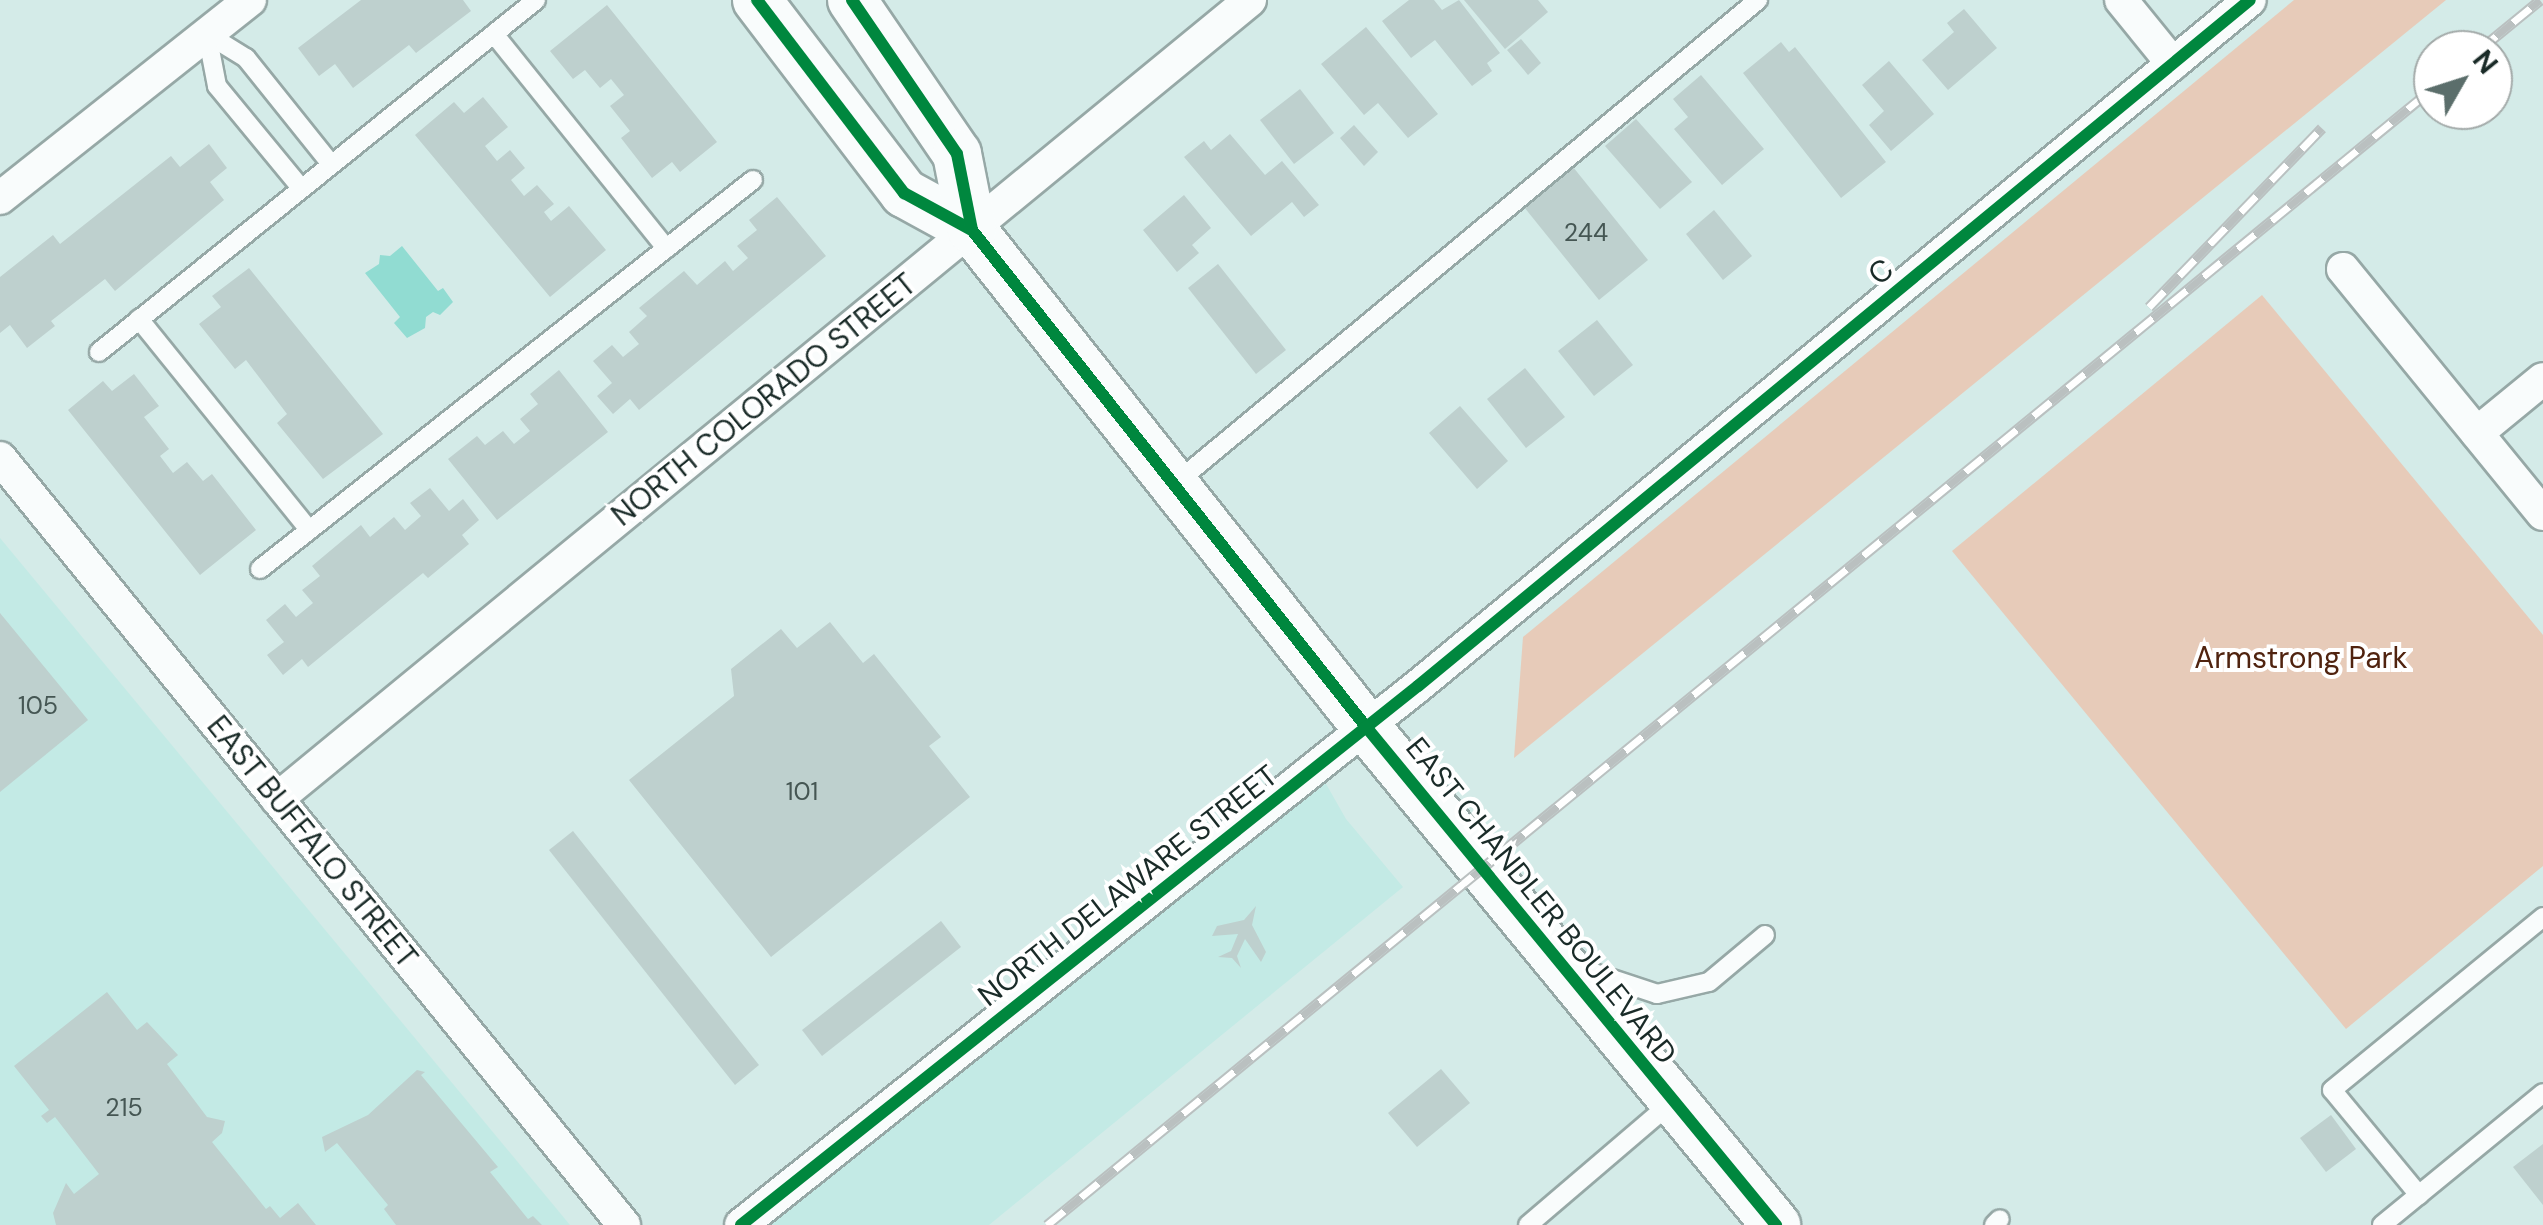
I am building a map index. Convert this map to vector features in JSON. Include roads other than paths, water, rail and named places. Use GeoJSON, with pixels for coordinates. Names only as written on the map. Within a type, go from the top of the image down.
{"type":"FeatureCollection","features":[{"type":"Feature","properties":{"kind":"main road","name":"EAST CHANDLER BOULEVARD"},"geometry":{"type":"LineString","coordinates":[[757,0],[904,193],[972,230],[1367,728],[1776,1225]]}},
{"type":"Feature","properties":{"kind":"main road","name":"EAST CHANDLER BOULEVARD"},"geometry":{"type":"LineString","coordinates":[[852,0],[957,154],[972,230]]}},
{"type":"Feature","properties":{"kind":"street"},"geometry":{"type":"LineString","coordinates":[[0,198],[250,0]]}},
{"type":"Feature","properties":{"kind":"street","name":"NORTH COLORADO STREET"},"geometry":{"type":"LineString","coordinates":[[277,799],[1250,0]]}},
{"type":"Feature","properties":{"kind":"street"},"geometry":{"type":"LineString","coordinates":[[2121,0],[2173,64]]}},
{"type":"Feature","properties":{"kind":"street","name":"C"},"geometry":{"type":"LineString","coordinates":[[1543,583],[2250,0]]}},
{"type":"Feature","properties":{"kind":"street"},"geometry":{"type":"LineString","coordinates":[[2344,269],[2543,514]]}},
{"type":"Feature","properties":{"kind":"street"},"geometry":{"type":"LineString","coordinates":[[2477,433],[2543,380]]}},
{"type":"Feature","properties":{"kind":"street","name":"EAST BUFFALO STREET"},"geometry":{"type":"LineString","coordinates":[[0,458],[624,1225]]}},
{"type":"Feature","properties":{"kind":"street","name":"NORTH DELAWARE STREET"},"geometry":{"type":"LineString","coordinates":[[741,1225],[1367,728],[1543,583]]}},
{"type":"Feature","properties":{"kind":"lane"},"geometry":{"type":"LineString","coordinates":[[99,352],[536,0]]}},
{"type":"Feature","properties":{"kind":"lane"},"geometry":{"type":"LineString","coordinates":[[1172,485],[1758,0]]}},
{"type":"Feature","properties":{"kind":"lane"},"geometry":{"type":"LineString","coordinates":[[207,34],[246,58],[332,164]]}},
{"type":"Feature","properties":{"kind":"lane"},"geometry":{"type":"LineString","coordinates":[[207,34],[217,86],[301,188]]}},
{"type":"Feature","properties":{"kind":"lane"},"geometry":{"type":"LineString","coordinates":[[494,34],[666,248]]}},
{"type":"Feature","properties":{"kind":"lane"},"geometry":{"type":"LineString","coordinates":[[260,570],[752,180]]}},
{"type":"Feature","properties":{"kind":"lane"},"geometry":{"type":"LineString","coordinates":[[140,318],[310,530]]}},
{"type":"Feature","properties":{"kind":"lane"},"geometry":{"type":"LineString","coordinates":[[2419,1194],[2332,1090],[2543,917]]}},
{"type":"Feature","properties":{"kind":"lane"},"geometry":{"type":"LineString","coordinates":[[1558,960],[1657,994],[1709,982],[1766,934]]}},
{"type":"Feature","properties":{"kind":"lane"},"geometry":{"type":"LineString","coordinates":[[2382,1225],[2543,1093]]}},
{"type":"Feature","properties":{"kind":"lane"},"geometry":{"type":"LineString","coordinates":[[1528,1225],[1673,1100]]}},
{"type":"Feature","properties":{"kind":"railway"},"geometry":{"type":"LineString","coordinates":[[2503,30],[2540,0]]}},
{"type":"Feature","properties":{"kind":"railway"},"geometry":{"type":"LineString","coordinates":[[1047,1225],[2413,104]]}},
{"type":"Feature","properties":{"kind":"railway"},"geometry":{"type":"LineString","coordinates":[[2149,307],[2322,128]]}},
{"type":"Feature","properties":{"kind":"park label","name":"Armstrong Park"},"geometry":{"type":"Point","coordinates":[2301,658]}}]}
